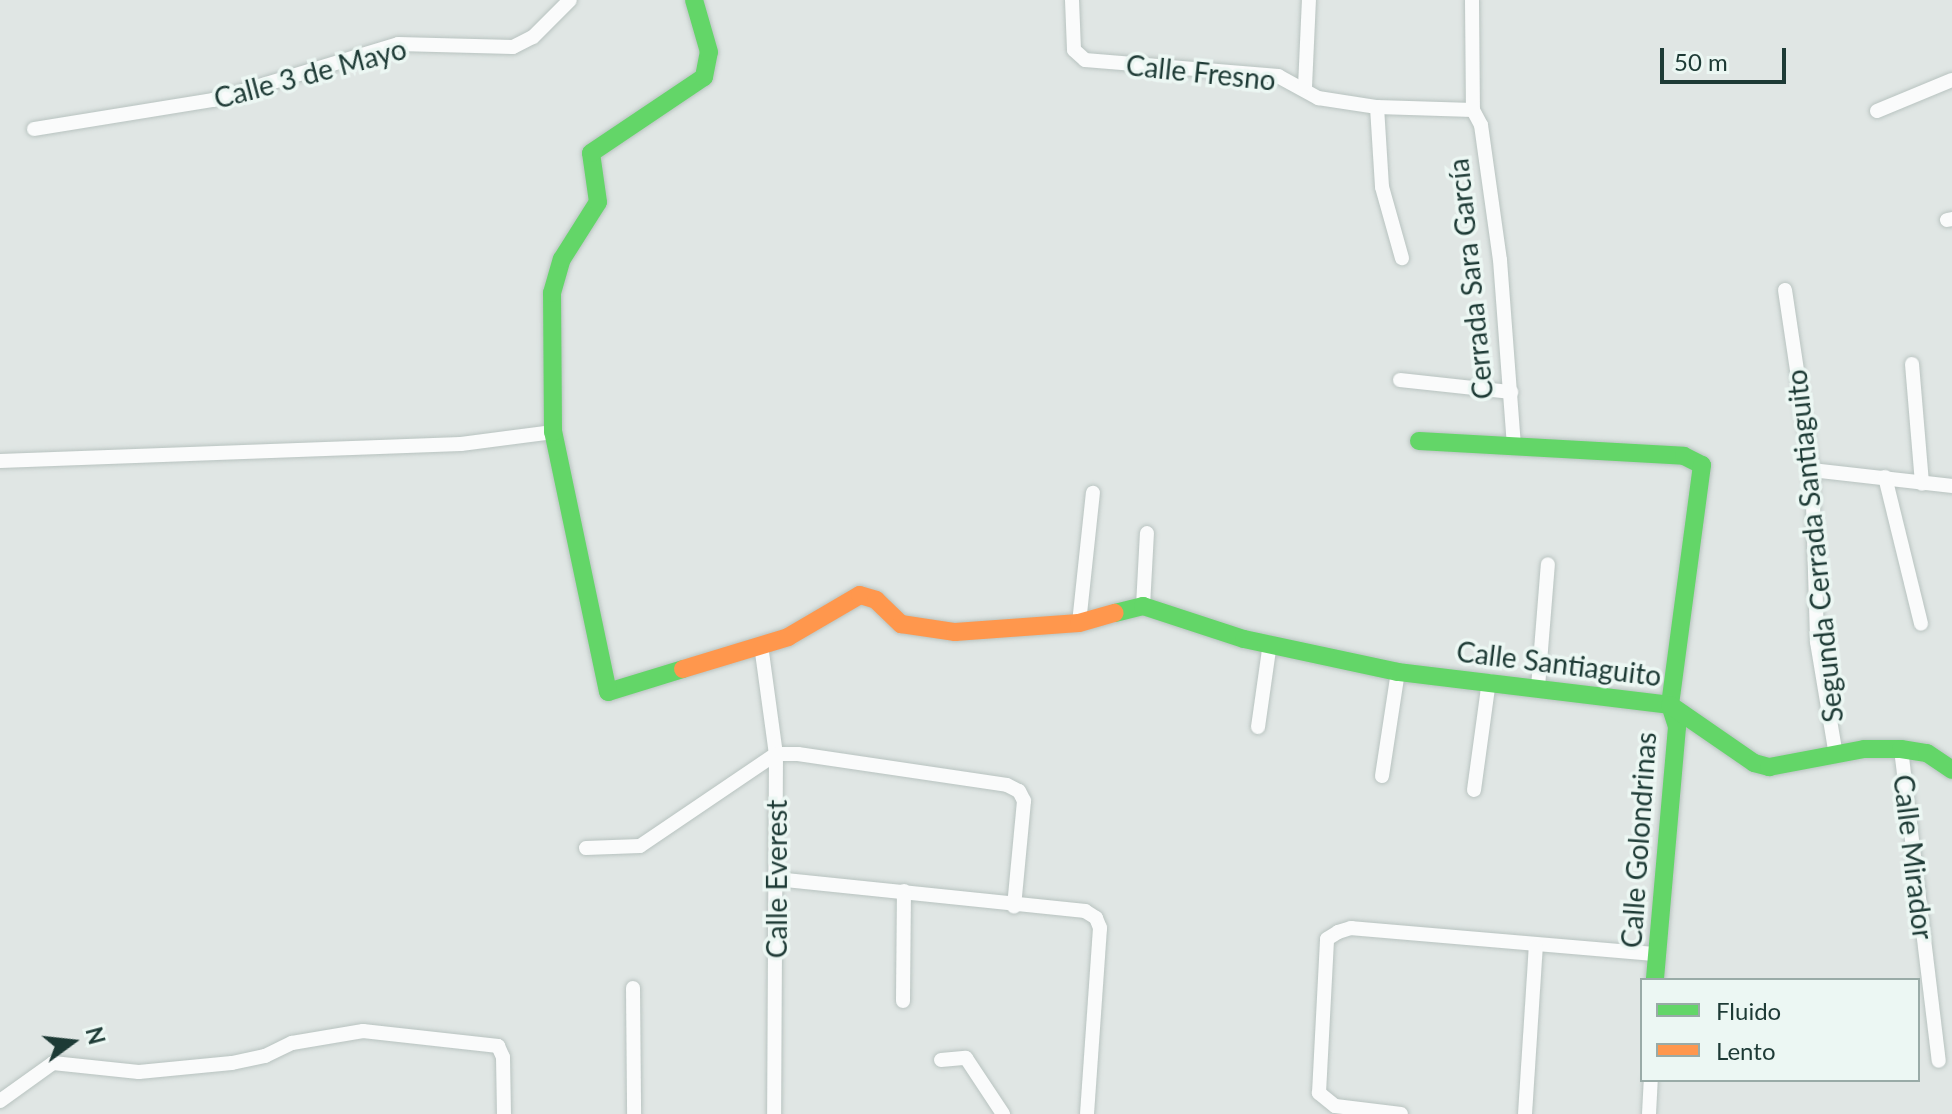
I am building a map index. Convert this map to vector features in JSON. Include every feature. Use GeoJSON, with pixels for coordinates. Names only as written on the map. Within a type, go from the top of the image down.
{"type":"FeatureCollection","features":[{"type":"Feature","properties":{"kind":"street","name":"Calle 3 de Mayo"},"geometry":{"type":"LineString","coordinates":[[34,129],[213,100],[398,44],[513,47],[533,37],[570,0]]}},
{"type":"Feature","properties":{"kind":"street"},"geometry":{"type":"LineString","coordinates":[[694,0],[709,52],[704,77],[591,153],[598,202],[562,259],[552,293],[553,432],[608,692],[788,637],[860,595],[876,600],[901,624],[922,630],[991,631],[1079,623],[1143,606],[1147,533]]}},
{"type":"Feature","properties":{"kind":"street","name":"Calle Fresno"},"geometry":{"type":"LineString","coordinates":[[1072,0],[1074,50],[1085,60],[1278,76],[1305,87],[1318,98],[1377,107],[1473,110]]}},
{"type":"Feature","properties":{"kind":"street"},"geometry":{"type":"LineString","coordinates":[[1305,87],[1309,0]]}},
{"type":"Feature","properties":{"kind":"street","name":"Cerrada Sara García"},"geometry":{"type":"LineString","coordinates":[[1472,0],[1473,110],[1481,125],[1500,260],[1514,445]]}},
{"type":"Feature","properties":{"kind":"street"},"geometry":{"type":"LineString","coordinates":[[1877,111],[1952,80]]}},
{"type":"Feature","properties":{"kind":"street"},"geometry":{"type":"LineString","coordinates":[[1377,107],[1382,187],[1402,258]]}},
{"type":"Feature","properties":{"kind":"street","name":"Segunda Cerrada Santiaguito"},"geometry":{"type":"LineString","coordinates":[[1785,290],[1812,470],[1817,642],[1836,755]]}},
{"type":"Feature","properties":{"kind":"street"},"geometry":{"type":"LineString","coordinates":[[1912,364],[1922,484]]}},
{"type":"Feature","properties":{"kind":"street"},"geometry":{"type":"LineString","coordinates":[[1400,380],[1511,392]]}},
{"type":"Feature","properties":{"kind":"street"},"geometry":{"type":"LineString","coordinates":[[0,461],[461,444],[553,432]]}},
{"type":"Feature","properties":{"kind":"street","name":"Cerrada Sara García"},"geometry":{"type":"LineString","coordinates":[[1419,441],[1696,458]]}},
{"type":"Feature","properties":{"kind":"street","name":"Calle Golondrinas"},"geometry":{"type":"LineString","coordinates":[[1655,978],[1677,727],[1670,705],[1704,475],[1696,458]]}},
{"type":"Feature","properties":{"kind":"street"},"geometry":{"type":"LineString","coordinates":[[1812,470],[1952,486]]}},
{"type":"Feature","properties":{"kind":"street"},"geometry":{"type":"LineString","coordinates":[[1885,477],[1921,624]]}},
{"type":"Feature","properties":{"kind":"street"},"geometry":{"type":"LineString","coordinates":[[1079,623],[1093,493]]}},
{"type":"Feature","properties":{"kind":"street"},"geometry":{"type":"LineString","coordinates":[[1538,687],[1548,564]]}},
{"type":"Feature","properties":{"kind":"street","name":"Calle Santiaguito"},"geometry":{"type":"LineString","coordinates":[[1143,606],[1270,643],[1398,672],[1670,705],[1754,763],[1769,767],[1836,755],[1901,749],[1927,753],[1952,770]]}},
{"type":"Feature","properties":{"kind":"street"},"geometry":{"type":"LineString","coordinates":[[1258,727],[1270,643]]}},
{"type":"Feature","properties":{"kind":"street","name":"Calle Everest"},"geometry":{"type":"LineString","coordinates":[[761,645],[776,754],[774,1114]]}},
{"type":"Feature","properties":{"kind":"street"},"geometry":{"type":"LineString","coordinates":[[1382,776],[1398,672]]}},
{"type":"Feature","properties":{"kind":"street"},"geometry":{"type":"LineString","coordinates":[[1474,790],[1489,681]]}},
{"type":"Feature","properties":{"kind":"street","name":"Calle Mirador"},"geometry":{"type":"LineString","coordinates":[[1901,749],[1939,1061]]}},
{"type":"Feature","properties":{"kind":"street"},"geometry":{"type":"LineString","coordinates":[[586,848],[640,846],[776,754],[1007,785],[1019,791],[1024,801],[1014,907]]}},
{"type":"Feature","properties":{"kind":"street"},"geometry":{"type":"LineString","coordinates":[[776,879],[904,891],[1014,907],[1085,911],[1096,918],[1100,928],[1087,1114]]}},
{"type":"Feature","properties":{"kind":"street"},"geometry":{"type":"LineString","coordinates":[[903,1001],[904,891]]}},
{"type":"Feature","properties":{"kind":"street"},"geometry":{"type":"LineString","coordinates":[[1401,1114],[1335,1106],[1319,1093],[1327,939],[1351,928],[1656,954]]}},
{"type":"Feature","properties":{"kind":"street"},"geometry":{"type":"LineString","coordinates":[[1525,1114],[1536,946]]}},
{"type":"Feature","properties":{"kind":"street"},"geometry":{"type":"LineString","coordinates":[[633,988],[634,1114]]}},
{"type":"Feature","properties":{"kind":"street"},"geometry":{"type":"LineString","coordinates":[[0,1101],[53,1063],[139,1072],[232,1063],[265,1056],[292,1043],[363,1031],[498,1046],[503,1057],[504,1114]]}},
{"type":"Feature","properties":{"kind":"street"},"geometry":{"type":"LineString","coordinates":[[941,1060],[966,1058],[1003,1114]]}},
{"type":"Feature","properties":{"kind":"street"},"geometry":{"type":"LineString","coordinates":[[1649,1114],[1651,1082]]}},
{"type":"Feature","properties":{"kind":"traffic: fast"},"geometry":{"type":"LineString","coordinates":[[683,669],[608,692],[553,432],[552,293],[562,259],[598,202],[591,153],[704,77],[709,52],[694,0]]}},
{"type":"Feature","properties":{"kind":"traffic: fast"},"geometry":{"type":"LineString","coordinates":[[1419,441],[1684,456],[1702,465],[1670,705],[1677,727],[1655,978]]}},
{"type":"Feature","properties":{"kind":"traffic: fast"},"geometry":{"type":"LineString","coordinates":[[1115,613],[1143,606],[1244,639],[1398,672],[1670,705],[1754,763],[1769,767],[1864,749],[1901,749],[1927,753],[1952,770]]}},
{"type":"Feature","properties":{"kind":"traffic: slow"},"geometry":{"type":"LineString","coordinates":[[683,669],[788,637],[860,595],[876,600],[901,624],[955,632],[1079,623],[1115,613]]}}]}
